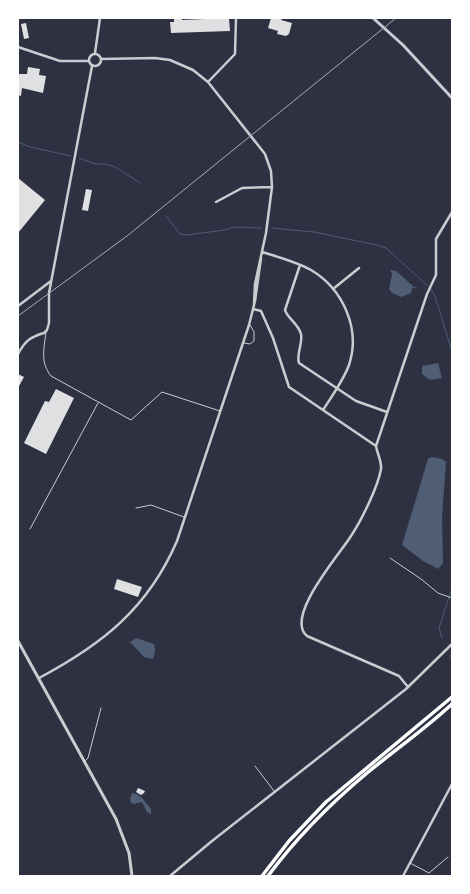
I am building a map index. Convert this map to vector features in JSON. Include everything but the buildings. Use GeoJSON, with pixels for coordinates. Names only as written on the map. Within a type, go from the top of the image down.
{"type":"FeatureCollection","features":[{"type":"Feature","properties":{"kind":"main road"},"geometry":{"type":"LineString","coordinates":[[262,876],[288,841],[326,802],[452,697]]}},
{"type":"Feature","properties":{"kind":"main road"},"geometry":{"type":"LineString","coordinates":[[268,876],[293,844],[327,809],[452,704]]}},
{"type":"Feature","properties":{"kind":"street"},"geometry":{"type":"LineString","coordinates":[[88,61],[90,55],[94,53],[100,18]]}},
{"type":"Feature","properties":{"kind":"street"},"geometry":{"type":"LineString","coordinates":[[208,82],[234,54],[236,18]]}},
{"type":"Feature","properties":{"kind":"street"},"geometry":{"type":"LineString","coordinates":[[373,18],[406,48],[452,98]]}},
{"type":"Feature","properties":{"kind":"street"},"geometry":{"type":"LineString","coordinates":[[18,47],[60,61],[88,61]]}},
{"type":"Feature","properties":{"kind":"street"},"geometry":{"type":"LineString","coordinates":[[94,53],[99,55],[101,59]]}},
{"type":"Feature","properties":{"kind":"street"},"geometry":{"type":"LineString","coordinates":[[39,678],[97,643],[128,617],[159,577],[174,547],[250,325],[272,187],[271,171],[265,154],[208,82],[192,70],[170,60],[155,58],[101,59]]}},
{"type":"Feature","properties":{"kind":"street"},"geometry":{"type":"LineString","coordinates":[[92,66],[99,65],[101,59]]}},
{"type":"Feature","properties":{"kind":"street"},"geometry":{"type":"LineString","coordinates":[[18,354],[28,339],[46,332],[49,323],[48,302],[51,281],[92,66],[88,61]]}},
{"type":"Feature","properties":{"kind":"street"},"geometry":{"type":"LineString","coordinates":[[216,202],[242,188],[272,187]]}},
{"type":"Feature","properties":{"kind":"street"},"geometry":{"type":"LineString","coordinates":[[408,686],[399,676],[307,636],[302,630],[303,616],[313,590],[351,537],[366,510],[381,470],[376,446],[427,294],[436,275],[436,239],[452,212]]}},
{"type":"Feature","properties":{"kind":"street"},"geometry":{"type":"LineString","coordinates":[[262,252],[300,265],[319,275],[334,289],[349,317],[352,343],[349,365],[323,410]]}},
{"type":"Feature","properties":{"kind":"street"},"geometry":{"type":"LineString","coordinates":[[300,265],[285,310],[286,314],[295,321],[301,333],[301,345],[298,358],[299,363],[361,403],[387,412]]}},
{"type":"Feature","properties":{"kind":"street"},"geometry":{"type":"LineString","coordinates":[[334,289],[359,268]]}},
{"type":"Feature","properties":{"kind":"street"},"geometry":{"type":"LineString","coordinates":[[18,306],[51,281]]}},
{"type":"Feature","properties":{"kind":"street"},"geometry":{"type":"LineString","coordinates":[[253,309],[261,311],[273,338],[289,386],[376,446]]}},
{"type":"Feature","properties":{"kind":"street"},"geometry":{"type":"LineString","coordinates":[[18,641],[122,833],[130,856],[132,876]]}},
{"type":"Feature","properties":{"kind":"street"},"geometry":{"type":"LineString","coordinates":[[170,876],[184,863],[408,686],[452,644]]}},
{"type":"Feature","properties":{"kind":"street"},"geometry":{"type":"LineString","coordinates":[[403,876],[452,784]]}},
{"type":"Feature","properties":{"kind":"lane"},"geometry":{"type":"LineString","coordinates":[[244,343],[251,344],[254,341],[253,328],[250,325]]}},
{"type":"Feature","properties":{"kind":"lane"},"geometry":{"type":"LineString","coordinates":[[46,332],[43,359],[47,370],[58,381],[130,420],[162,392],[221,411]]}},
{"type":"Feature","properties":{"kind":"lane"},"geometry":{"type":"LineString","coordinates":[[30,529],[98,403]]}},
{"type":"Feature","properties":{"kind":"lane"},"geometry":{"type":"LineString","coordinates":[[136,508],[151,505],[185,517]]}},
{"type":"Feature","properties":{"kind":"lane"},"geometry":{"type":"LineString","coordinates":[[390,558],[443,595],[452,598]]}},
{"type":"Feature","properties":{"kind":"lane"},"geometry":{"type":"LineString","coordinates":[[84,761],[88,758],[101,708]]}},
{"type":"Feature","properties":{"kind":"lane"},"geometry":{"type":"LineString","coordinates":[[255,766],[275,791]]}},
{"type":"Feature","properties":{"kind":"lane"},"geometry":{"type":"LineString","coordinates":[[410,863],[429,873],[448,857]]}},
{"type":"Feature","properties":{"kind":"water"},"geometry":{"type":"Polygon","coordinates":[[[390,270],[396,271],[413,286],[411,293],[401,297],[392,293],[389,289],[392,274],[390,270]]]}},
{"type":"Feature","properties":{"kind":"water"},"geometry":{"type":"Polygon","coordinates":[[[438,363],[442,378],[430,380],[422,374],[422,366],[438,363]]]}},
{"type":"Feature","properties":{"kind":"water"},"geometry":{"type":"Polygon","coordinates":[[[432,457],[442,459],[446,462],[442,517],[443,563],[438,569],[423,561],[402,545],[428,459],[432,457]]]}},
{"type":"Feature","properties":{"kind":"water"},"geometry":{"type":"Polygon","coordinates":[[[136,638],[154,644],[155,651],[153,659],[144,657],[130,642],[136,638]]]}},
{"type":"Feature","properties":{"kind":"water"},"geometry":{"type":"Polygon","coordinates":[[[132,793],[135,793],[143,799],[151,809],[151,814],[147,812],[142,802],[134,804],[131,803],[130,799],[132,793]]]}},
{"type":"Feature","properties":{"kind":"waterway"},"geometry":{"type":"LineString","coordinates":[[18,142],[30,147],[71,156]]}},
{"type":"Feature","properties":{"kind":"waterway"},"geometry":{"type":"LineString","coordinates":[[79,158],[95,164],[105,164],[115,167],[140,183]]}},
{"type":"Feature","properties":{"kind":"waterway"},"geometry":{"type":"LineString","coordinates":[[166,216],[180,234],[186,235],[225,230],[234,227],[262,228]]}},
{"type":"Feature","properties":{"kind":"waterway"},"geometry":{"type":"LineString","coordinates":[[272,228],[314,232],[386,248],[429,287]]}},
{"type":"Feature","properties":{"kind":"waterway"},"geometry":{"type":"LineString","coordinates":[[412,287],[416,288]]}},
{"type":"Feature","properties":{"kind":"waterway"},"geometry":{"type":"LineString","coordinates":[[431,289],[435,296],[452,352]]}},
{"type":"Feature","properties":{"kind":"waterway"},"geometry":{"type":"LineString","coordinates":[[442,638],[439,628],[452,588]]}},
{"type":"Feature","properties":{"kind":"waterway"},"geometry":{"type":"LineString","coordinates":[[450,655],[452,660]]}},
{"type":"Feature","properties":{"kind":"railway"},"geometry":{"type":"LineString","coordinates":[[18,316],[127,236],[396,18]]}}]}
